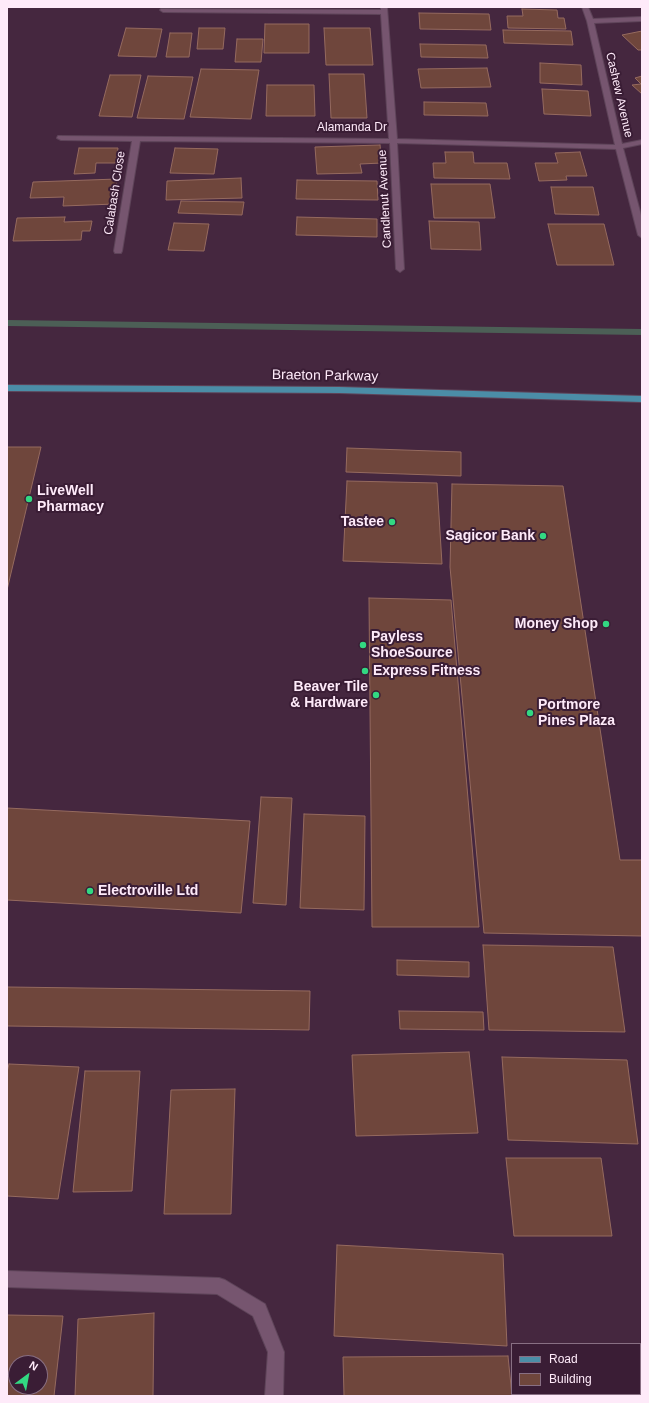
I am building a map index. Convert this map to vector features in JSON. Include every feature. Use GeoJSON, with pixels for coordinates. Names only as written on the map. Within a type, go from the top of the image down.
{"type":"FeatureCollection","features":[{"type":"Feature","properties":{"kind":"main road","name":"Braeton Parkway"},"geometry":{"type":"LineString","coordinates":[[7,388],[339,390],[642,399]]}},
{"type":"Feature","properties":{"kind":"street","name":"Cashew Avenue"},"geometry":{"type":"LineString","coordinates":[[585,7],[590,21],[618,147],[642,236]]}},
{"type":"Feature","properties":{"kind":"street"},"geometry":{"type":"LineString","coordinates":[[164,10],[384,10]]}},
{"type":"Feature","properties":{"kind":"street","name":"Candlenut Avenue"},"geometry":{"type":"LineString","coordinates":[[384,10],[400,269]]}},
{"type":"Feature","properties":{"kind":"street"},"geometry":{"type":"LineString","coordinates":[[590,21],[642,19]]}},
{"type":"Feature","properties":{"kind":"street","name":"Alamanda Dr"},"geometry":{"type":"LineString","coordinates":[[61,138],[393,141],[618,147],[642,142]]}},
{"type":"Feature","properties":{"kind":"street","name":"Calabash Close"},"geometry":{"type":"LineString","coordinates":[[118,251],[136,139]]}},
{"type":"Feature","properties":{"kind":"street"},"geometry":{"type":"LineString","coordinates":[[7,1278],[219,1286],[259,1310],[276,1352],[274,1396]]}},
{"type":"Feature","properties":{"kind":"building"},"geometry":{"type":"Polygon","coordinates":[[[522,9],[557,10],[558,18],[564,18],[566,29],[508,28],[507,16],[523,16],[522,9]]]}},
{"type":"Feature","properties":{"kind":"building"},"geometry":{"type":"Polygon","coordinates":[[[419,13],[489,14],[491,30],[420,29],[419,13]]]}},
{"type":"Feature","properties":{"kind":"building"},"geometry":{"type":"Polygon","coordinates":[[[265,24],[309,24],[309,53],[264,53],[265,24]]]}},
{"type":"Feature","properties":{"kind":"building"},"geometry":{"type":"Polygon","coordinates":[[[126,28],[162,29],[156,57],[118,56],[126,28]]]}},
{"type":"Feature","properties":{"kind":"building"},"geometry":{"type":"Polygon","coordinates":[[[199,28],[225,28],[223,49],[197,49],[199,28]]]}},
{"type":"Feature","properties":{"kind":"building"},"geometry":{"type":"Polygon","coordinates":[[[324,28],[370,28],[373,65],[326,65],[324,28]]]}},
{"type":"Feature","properties":{"kind":"building"},"geometry":{"type":"Polygon","coordinates":[[[503,30],[571,31],[573,45],[504,43],[503,30]]]}},
{"type":"Feature","properties":{"kind":"building"},"geometry":{"type":"Polygon","coordinates":[[[642,31],[642,50],[638,50],[622,35],[642,31]]]}},
{"type":"Feature","properties":{"kind":"building"},"geometry":{"type":"Polygon","coordinates":[[[170,33],[192,33],[189,57],[166,57],[170,33]]]}},
{"type":"Feature","properties":{"kind":"building"},"geometry":{"type":"Polygon","coordinates":[[[237,39],[263,39],[261,62],[235,62],[237,39]]]}},
{"type":"Feature","properties":{"kind":"building"},"geometry":{"type":"Polygon","coordinates":[[[420,44],[486,45],[488,58],[421,57],[420,44]]]}},
{"type":"Feature","properties":{"kind":"building"},"geometry":{"type":"Polygon","coordinates":[[[540,63],[581,65],[582,85],[540,83],[540,63]]]}},
{"type":"Feature","properties":{"kind":"building"},"geometry":{"type":"Polygon","coordinates":[[[487,68],[491,87],[421,88],[418,69],[487,68]]]}},
{"type":"Feature","properties":{"kind":"building"},"geometry":{"type":"Polygon","coordinates":[[[201,69],[259,70],[251,119],[190,117],[201,69]]]}},
{"type":"Feature","properties":{"kind":"building"},"geometry":{"type":"Polygon","coordinates":[[[329,74],[364,74],[367,118],[331,118],[329,74]]]}},
{"type":"Feature","properties":{"kind":"building"},"geometry":{"type":"Polygon","coordinates":[[[110,75],[141,75],[132,117],[99,116],[110,75]]]}},
{"type":"Feature","properties":{"kind":"building"},"geometry":{"type":"Polygon","coordinates":[[[148,76],[193,77],[184,119],[137,118],[148,76]]]}},
{"type":"Feature","properties":{"kind":"building"},"geometry":{"type":"Polygon","coordinates":[[[642,76],[642,94],[632,85],[641,84],[635,78],[642,76]]]}},
{"type":"Feature","properties":{"kind":"building"},"geometry":{"type":"Polygon","coordinates":[[[267,85],[314,85],[315,116],[266,116],[267,85]]]}},
{"type":"Feature","properties":{"kind":"building"},"geometry":{"type":"Polygon","coordinates":[[[542,89],[588,91],[591,116],[544,114],[542,89]]]}},
{"type":"Feature","properties":{"kind":"building"},"geometry":{"type":"Polygon","coordinates":[[[424,102],[486,103],[488,116],[424,115],[424,102]]]}},
{"type":"Feature","properties":{"kind":"building"},"geometry":{"type":"Polygon","coordinates":[[[380,145],[382,163],[360,164],[362,173],[317,174],[315,147],[380,145]]]}},
{"type":"Feature","properties":{"kind":"building"},"geometry":{"type":"Polygon","coordinates":[[[79,148],[118,148],[116,163],[96,163],[95,173],[74,174],[79,148]]]}},
{"type":"Feature","properties":{"kind":"building"},"geometry":{"type":"Polygon","coordinates":[[[175,148],[218,149],[214,174],[170,173],[175,148]]]}},
{"type":"Feature","properties":{"kind":"building"},"geometry":{"type":"Polygon","coordinates":[[[445,152],[473,152],[474,163],[507,163],[510,179],[434,178],[433,163],[446,163],[445,152]]]}},
{"type":"Feature","properties":{"kind":"building"},"geometry":{"type":"Polygon","coordinates":[[[580,152],[587,176],[566,176],[567,180],[539,181],[535,163],[558,163],[555,153],[580,152]]]}},
{"type":"Feature","properties":{"kind":"building"},"geometry":{"type":"Polygon","coordinates":[[[241,178],[242,198],[166,200],[167,181],[241,178]]]}},
{"type":"Feature","properties":{"kind":"building"},"geometry":{"type":"Polygon","coordinates":[[[117,179],[115,204],[63,206],[64,197],[30,198],[33,182],[117,179]]]}},
{"type":"Feature","properties":{"kind":"building"},"geometry":{"type":"Polygon","coordinates":[[[297,180],[377,181],[378,200],[296,199],[297,180]]]}},
{"type":"Feature","properties":{"kind":"building"},"geometry":{"type":"Polygon","coordinates":[[[431,184],[490,184],[495,218],[434,218],[431,184]]]}},
{"type":"Feature","properties":{"kind":"building"},"geometry":{"type":"Polygon","coordinates":[[[551,187],[593,187],[599,215],[555,214],[551,187]]]}},
{"type":"Feature","properties":{"kind":"building"},"geometry":{"type":"Polygon","coordinates":[[[181,201],[244,202],[242,215],[178,213],[181,201]]]}},
{"type":"Feature","properties":{"kind":"building"},"geometry":{"type":"Polygon","coordinates":[[[65,217],[64,222],[92,221],[90,231],[82,231],[81,240],[13,241],[17,218],[65,217]]]}},
{"type":"Feature","properties":{"kind":"building"},"geometry":{"type":"Polygon","coordinates":[[[297,217],[377,219],[377,237],[296,235],[297,217]]]}},
{"type":"Feature","properties":{"kind":"building"},"geometry":{"type":"Polygon","coordinates":[[[429,221],[479,222],[481,250],[431,249],[429,221]]]}},
{"type":"Feature","properties":{"kind":"building"},"geometry":{"type":"Polygon","coordinates":[[[174,223],[209,224],[204,251],[168,250],[174,223]]]}},
{"type":"Feature","properties":{"kind":"building"},"geometry":{"type":"Polygon","coordinates":[[[548,224],[604,224],[614,265],[557,265],[548,224]]]}},
{"type":"Feature","properties":{"kind":"building"},"geometry":{"type":"Polygon","coordinates":[[[7,447],[41,447],[7,590],[7,447]]]}},
{"type":"Feature","properties":{"kind":"building"},"geometry":{"type":"Polygon","coordinates":[[[347,448],[461,452],[461,476],[346,472],[347,448]]]}},
{"type":"Feature","properties":{"kind":"building","name":"Tastee"},"geometry":{"type":"Polygon","coordinates":[[[347,481],[437,483],[442,564],[343,561],[347,481]]]}},
{"type":"Feature","properties":{"kind":"building","name":"Portmore Pines Plaza"},"geometry":{"type":"Polygon","coordinates":[[[452,484],[563,486],[620,860],[642,860],[642,936],[484,933],[450,567],[452,484]]]}},
{"type":"Feature","properties":{"kind":"building"},"geometry":{"type":"Polygon","coordinates":[[[369,598],[451,600],[479,927],[372,927],[369,598]]]}},
{"type":"Feature","properties":{"kind":"building"},"geometry":{"type":"Polygon","coordinates":[[[261,797],[292,798],[286,905],[253,903],[261,797]]]}},
{"type":"Feature","properties":{"kind":"building"},"geometry":{"type":"Polygon","coordinates":[[[7,808],[250,821],[241,913],[7,900],[7,808]]]}},
{"type":"Feature","properties":{"kind":"building"},"geometry":{"type":"Polygon","coordinates":[[[304,814],[365,816],[364,910],[300,908],[304,814]]]}},
{"type":"Feature","properties":{"kind":"building"},"geometry":{"type":"Polygon","coordinates":[[[483,945],[613,947],[625,1032],[489,1030],[483,945]]]}},
{"type":"Feature","properties":{"kind":"building"},"geometry":{"type":"Polygon","coordinates":[[[397,960],[469,962],[469,977],[397,975],[397,960]]]}},
{"type":"Feature","properties":{"kind":"building"},"geometry":{"type":"Polygon","coordinates":[[[7,987],[310,991],[309,1030],[7,1026],[7,987]]]}},
{"type":"Feature","properties":{"kind":"building"},"geometry":{"type":"Polygon","coordinates":[[[399,1011],[483,1012],[484,1030],[400,1029],[399,1011]]]}},
{"type":"Feature","properties":{"kind":"building"},"geometry":{"type":"Polygon","coordinates":[[[469,1052],[478,1133],[356,1136],[352,1055],[469,1052]]]}},
{"type":"Feature","properties":{"kind":"building"},"geometry":{"type":"Polygon","coordinates":[[[502,1057],[627,1060],[638,1144],[508,1140],[502,1057]]]}},
{"type":"Feature","properties":{"kind":"building"},"geometry":{"type":"Polygon","coordinates":[[[9,1064],[79,1067],[58,1199],[7,1196],[7,1072],[9,1064]]]}},
{"type":"Feature","properties":{"kind":"building"},"geometry":{"type":"Polygon","coordinates":[[[85,1071],[140,1071],[132,1191],[73,1192],[85,1071]]]}},
{"type":"Feature","properties":{"kind":"building"},"geometry":{"type":"Polygon","coordinates":[[[235,1089],[231,1214],[164,1214],[171,1090],[235,1089]]]}},
{"type":"Feature","properties":{"kind":"building"},"geometry":{"type":"Polygon","coordinates":[[[506,1158],[601,1158],[612,1236],[514,1236],[506,1158]]]}},
{"type":"Feature","properties":{"kind":"building"},"geometry":{"type":"Polygon","coordinates":[[[337,1245],[503,1254],[507,1346],[334,1336],[337,1245]]]}},
{"type":"Feature","properties":{"kind":"building"},"geometry":{"type":"Polygon","coordinates":[[[154,1313],[153,1396],[75,1396],[78,1319],[154,1313]]]}},
{"type":"Feature","properties":{"kind":"building"},"geometry":{"type":"Polygon","coordinates":[[[7,1315],[63,1316],[54,1396],[7,1396],[7,1315]]]}},
{"type":"Feature","properties":{"kind":"building"},"geometry":{"type":"Polygon","coordinates":[[[508,1356],[512,1396],[344,1396],[343,1357],[508,1356]]]}},
{"type":"Feature","properties":{"kind":"waterway"},"geometry":{"type":"LineString","coordinates":[[7,323],[642,332]]}},
{"type":"Feature","properties":{"kind":"place","name":"LiveWell Pharmacy"},"geometry":{"type":"Point","coordinates":[29,499]}},
{"type":"Feature","properties":{"kind":"place","name":"Tastee"},"geometry":{"type":"Point","coordinates":[392,522]}},
{"type":"Feature","properties":{"kind":"place","name":"Sagicor Bank"},"geometry":{"type":"Point","coordinates":[543,536]}},
{"type":"Feature","properties":{"kind":"place","name":"Money Shop"},"geometry":{"type":"Point","coordinates":[606,624]}},
{"type":"Feature","properties":{"kind":"place","name":"Payless ShoeSource"},"geometry":{"type":"Point","coordinates":[363,645]}},
{"type":"Feature","properties":{"kind":"place","name":"Express Fitness"},"geometry":{"type":"Point","coordinates":[365,671]}},
{"type":"Feature","properties":{"kind":"place","name":"Beaver Tile & Hardware"},"geometry":{"type":"Point","coordinates":[376,695]}},
{"type":"Feature","properties":{"kind":"place","name":"Portmore Pines Plaza"},"geometry":{"type":"Point","coordinates":[530,713]}},
{"type":"Feature","properties":{"kind":"place","name":"Electroville Ltd"},"geometry":{"type":"Point","coordinates":[90,891]}}]}
